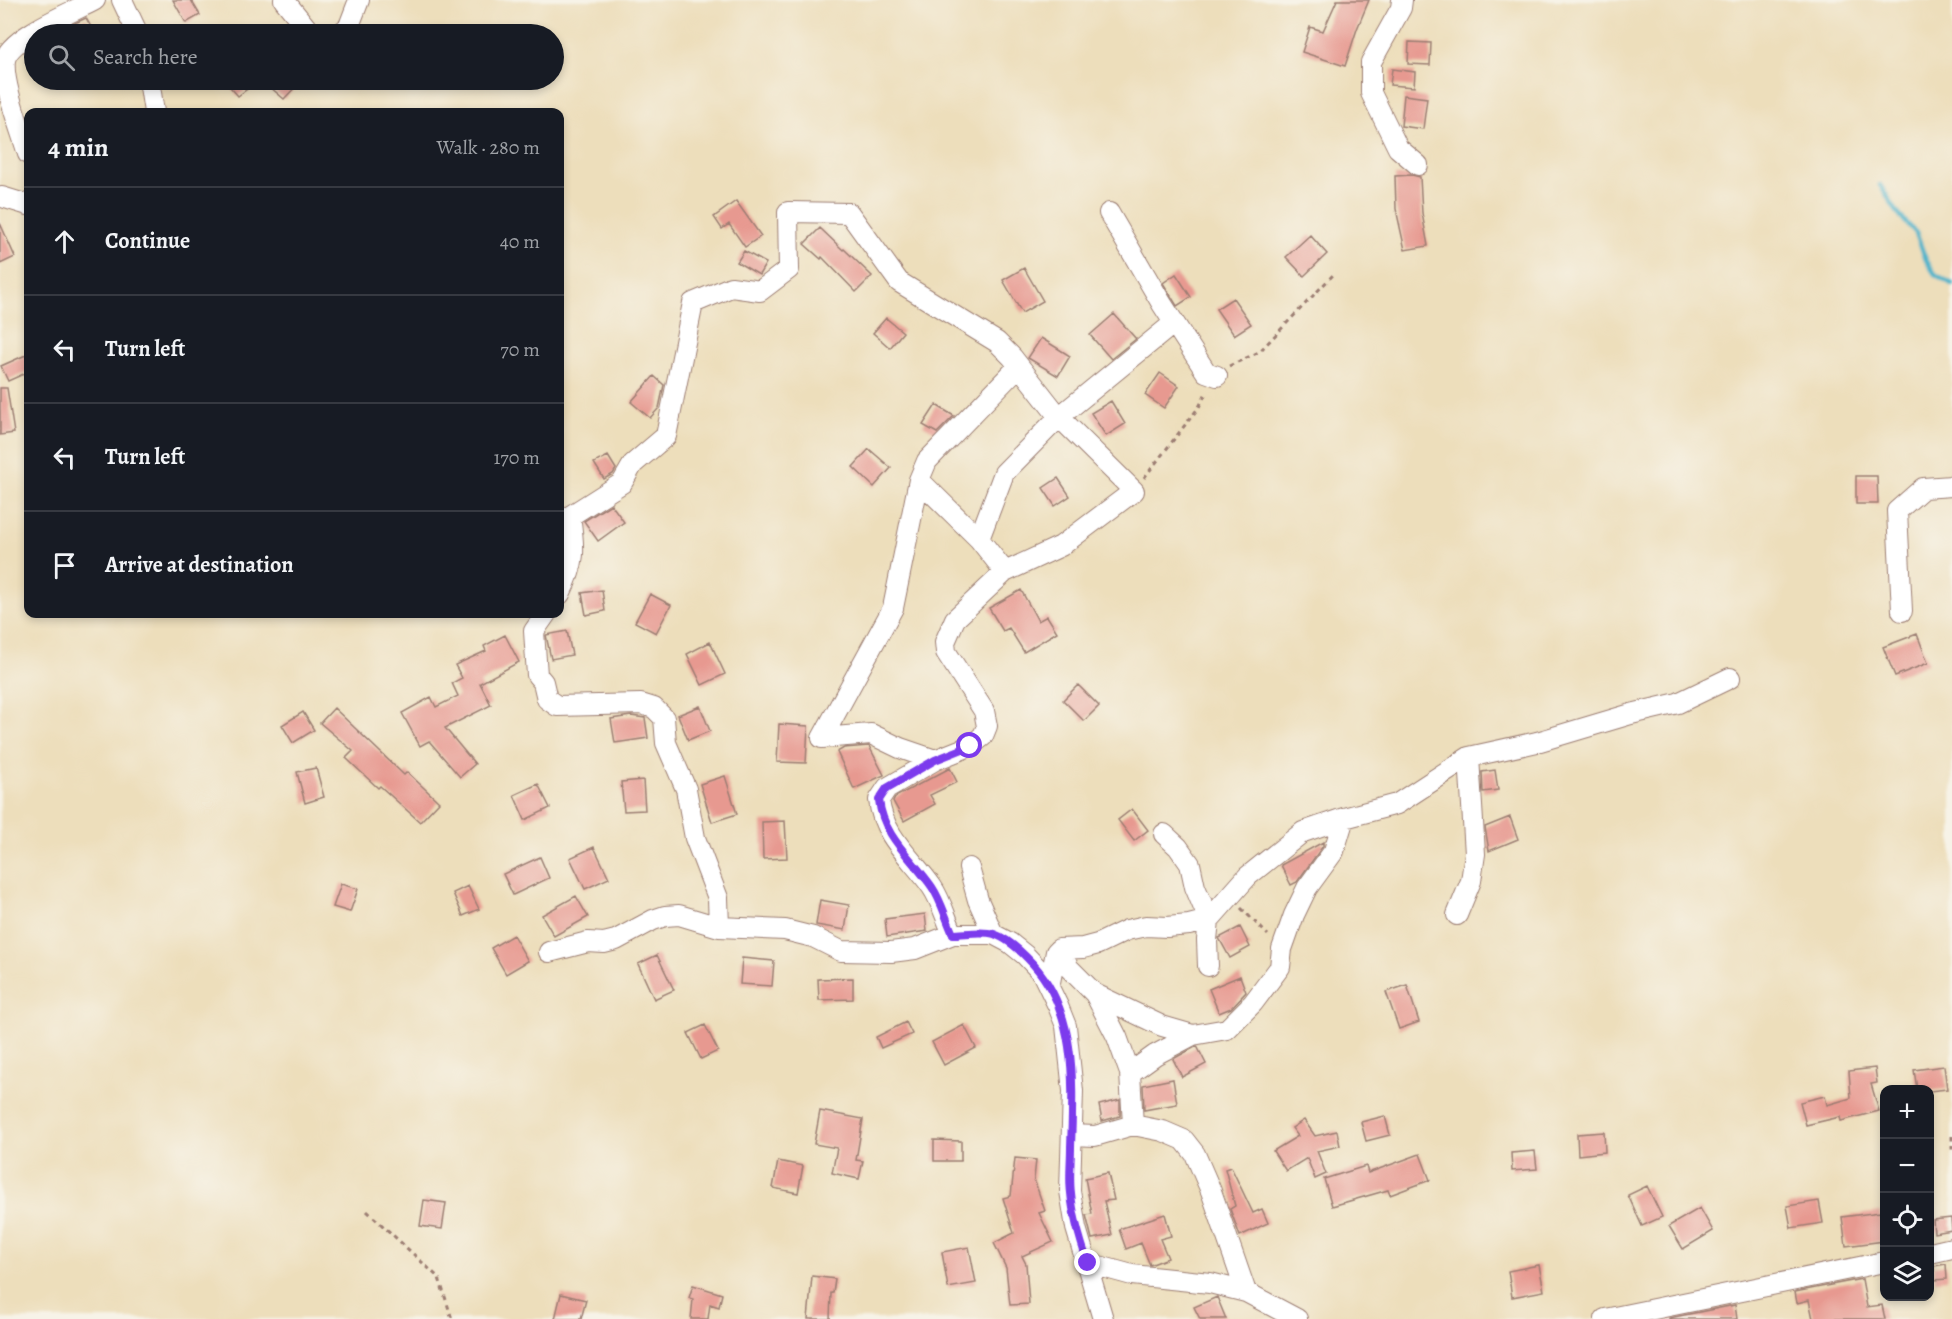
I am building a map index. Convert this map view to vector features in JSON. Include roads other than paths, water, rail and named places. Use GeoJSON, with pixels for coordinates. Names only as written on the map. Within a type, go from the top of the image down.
{"type":"FeatureCollection","features":[{"type":"Feature","properties":{"kind":"street"},"geometry":{"type":"LineString","coordinates":[[50,24],[95,0]]}},
{"type":"Feature","properties":{"kind":"street"},"geometry":{"type":"LineString","coordinates":[[122,0],[133,24]]}},
{"type":"Feature","properties":{"kind":"street"},"geometry":{"type":"LineString","coordinates":[[350,24],[359,0]]}},
{"type":"Feature","properties":{"kind":"street"},"geometry":{"type":"LineString","coordinates":[[1402,0],[1401,8],[1371,62],[1371,93],[1398,148],[1418,165]]}},
{"type":"Feature","properties":{"kind":"street"},"geometry":{"type":"LineString","coordinates":[[289,3],[304,24]]}},
{"type":"Feature","properties":{"kind":"street"},"geometry":{"type":"LineString","coordinates":[[24,38],[3,56],[8,84],[24,140]]}},
{"type":"Feature","properties":{"kind":"street"},"geometry":{"type":"LineString","coordinates":[[151,90],[153,108]]}},
{"type":"Feature","properties":{"kind":"street"},"geometry":{"type":"LineString","coordinates":[[2,197],[24,204]]}},
{"type":"Feature","properties":{"kind":"street"},"geometry":{"type":"LineString","coordinates":[[564,585],[570,572],[574,548],[570,516],[622,483],[633,464],[666,436],[693,303],[731,287],[760,291],[789,269],[788,212],[849,213],[899,282],[997,342],[1059,417],[1134,490],[1061,546],[1005,572],[955,619],[948,631],[945,642],[946,652],[984,711],[987,726],[982,736],[970,746],[935,760],[887,788],[879,800],[880,815],[888,830],[900,849],[933,888],[953,934]]}},
{"type":"Feature","properties":{"kind":"street"},"geometry":{"type":"LineString","coordinates":[[1109,213],[1206,372],[1217,376]]}},
{"type":"Feature","properties":{"kind":"street"},"geometry":{"type":"LineString","coordinates":[[979,539],[1004,473],[1059,417],[1174,323]]}},
{"type":"Feature","properties":{"kind":"street"},"geometry":{"type":"LineString","coordinates":[[935,760],[900,748],[871,734],[822,738],[893,608],[919,480],[927,461],[1019,366]]}},
{"type":"Feature","properties":{"kind":"street"},"geometry":{"type":"LineString","coordinates":[[919,480],[979,539],[1005,572]]}},
{"type":"Feature","properties":{"kind":"street"},"geometry":{"type":"LineString","coordinates":[[1902,611],[1897,510],[1923,488],[1952,486]]}},
{"type":"Feature","properties":{"kind":"street"},"geometry":{"type":"LineString","coordinates":[[543,618],[534,631],[537,675],[543,682],[548,699],[557,706],[641,704],[654,708],[664,718],[666,742],[686,789],[695,838],[718,898],[719,927]]}},
{"type":"Feature","properties":{"kind":"street"},"geometry":{"type":"LineString","coordinates":[[1058,950],[1098,944],[1127,930],[1146,926],[1189,925],[1209,920],[1248,876],[1303,832],[1397,804],[1469,757],[1537,742],[1631,714],[1678,703],[1730,678]]}},
{"type":"Feature","properties":{"kind":"street"},"geometry":{"type":"LineString","coordinates":[[1457,915],[1471,881],[1476,854],[1469,757]]}},
{"type":"Feature","properties":{"kind":"street"},"geometry":{"type":"LineString","coordinates":[[1130,1072],[1155,1055],[1193,1035],[1227,1029],[1253,1004],[1280,967],[1282,949],[1294,915],[1307,888],[1334,850],[1344,818]]}},
{"type":"Feature","properties":{"kind":"street"},"geometry":{"type":"LineString","coordinates":[[1164,834],[1178,847],[1190,864],[1195,887],[1209,920],[1208,966]]}},
{"type":"Feature","properties":{"kind":"street"},"geometry":{"type":"LineString","coordinates":[[969,868],[978,900],[993,934]]}},
{"type":"Feature","properties":{"kind":"street"},"geometry":{"type":"LineString","coordinates":[[549,952],[588,942],[604,943],[616,940],[652,920],[679,915],[719,927],[786,930],[813,937],[841,951],[869,953],[915,949],[953,934],[993,934],[1010,943],[1042,973],[1066,1026],[1073,1091],[1070,1191],[1076,1228],[1103,1319]]}},
{"type":"Feature","properties":{"kind":"street"},"geometry":{"type":"LineString","coordinates":[[1049,987],[1058,950]]}},
{"type":"Feature","properties":{"kind":"street"},"geometry":{"type":"LineString","coordinates":[[1058,950],[1076,976],[1095,994],[1117,1037],[1130,1072],[1133,1125]]}},
{"type":"Feature","properties":{"kind":"street"},"geometry":{"type":"LineString","coordinates":[[1095,994],[1162,1026],[1193,1035]]}},
{"type":"Feature","properties":{"kind":"street"},"geometry":{"type":"LineString","coordinates":[[1072,1136],[1095,1136],[1133,1125],[1163,1131],[1184,1140],[1196,1154],[1246,1292]]}},
{"type":"Feature","properties":{"kind":"street"},"geometry":{"type":"LineString","coordinates":[[1934,1252],[1952,1248]]}},
{"type":"Feature","properties":{"kind":"street"},"geometry":{"type":"LineString","coordinates":[[1088,1263],[1132,1275],[1210,1283],[1246,1292],[1297,1319]]}},
{"type":"Feature","properties":{"kind":"street"},"geometry":{"type":"LineString","coordinates":[[1605,1319],[1880,1263]]}},
{"type":"Feature","properties":{"kind":"waterway"},"geometry":{"type":"LineString","coordinates":[[1880,185],[1899,215],[1916,233],[1926,260],[1935,274],[1952,284]]}}]}
